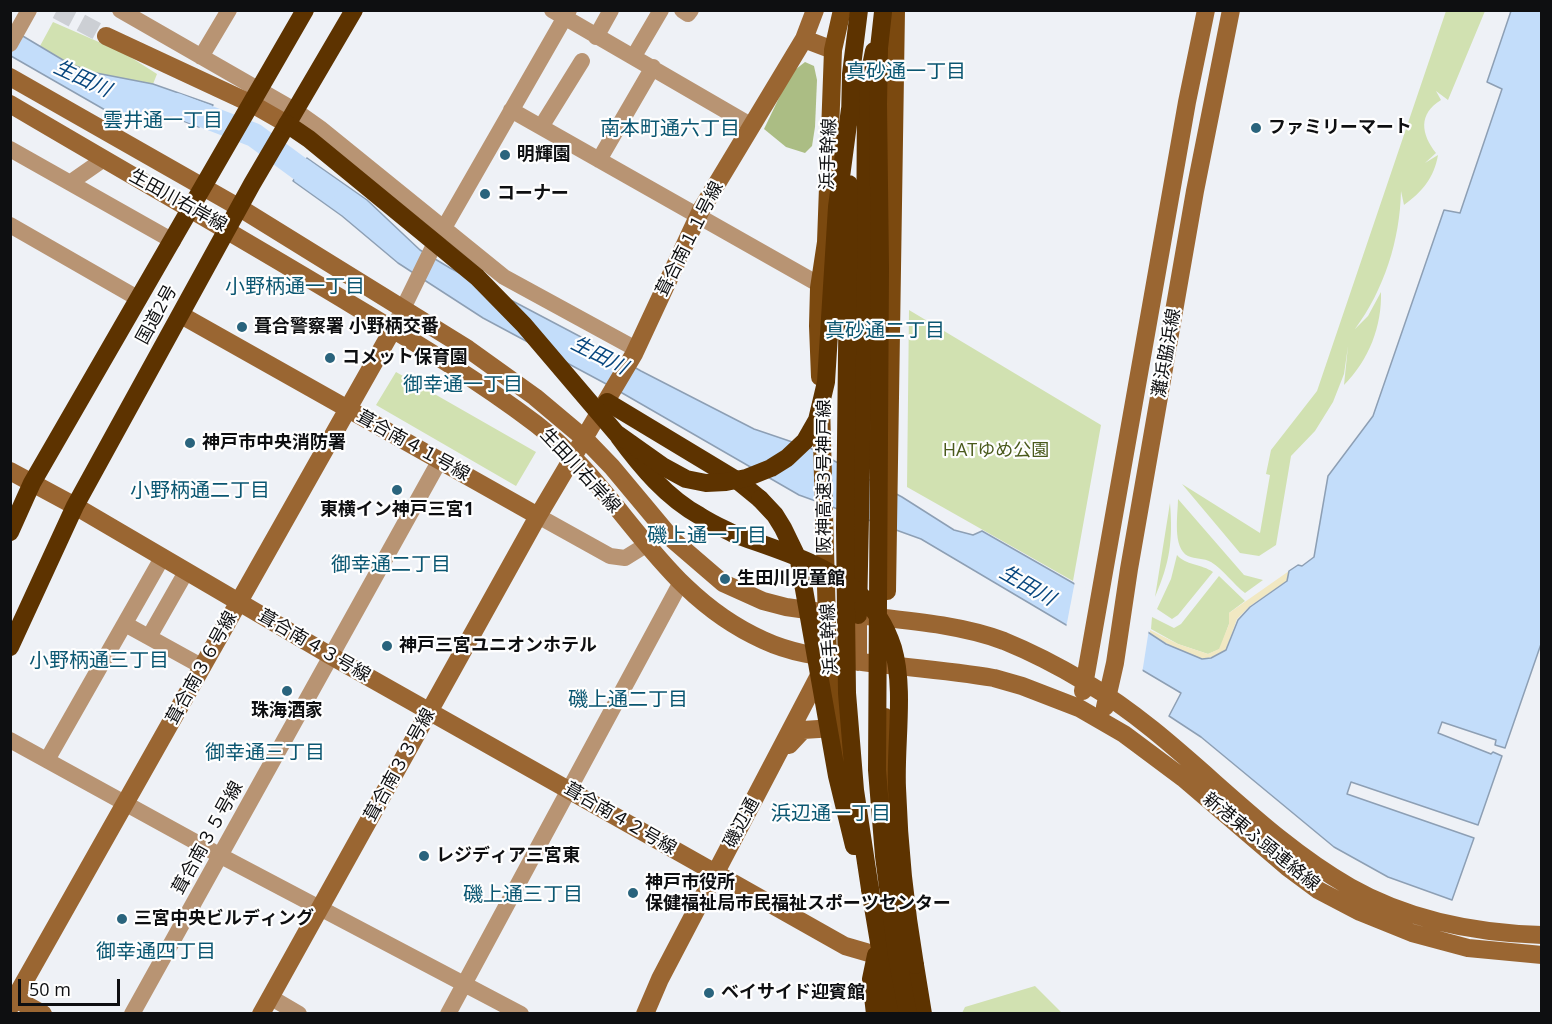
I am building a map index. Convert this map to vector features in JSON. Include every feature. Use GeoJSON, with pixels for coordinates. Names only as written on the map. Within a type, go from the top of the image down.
{"type":"FeatureCollection","features":[{"type":"Feature","properties":{"kind":"highway","name":"国道2号"},"geometry":{"type":"LineString","coordinates":[[10,532],[32,483],[305,10]]}},
{"type":"Feature","properties":{"kind":"highway","name":"国道2号"},"geometry":{"type":"LineString","coordinates":[[10,646],[75,506],[229,230],[252,184],[354,10]]}},
{"type":"Feature","properties":{"kind":"highway","name":"阪神高速3号神戸線"},"geometry":{"type":"LineString","coordinates":[[859,10],[851,74],[850,109],[845,528],[847,693],[855,790],[891,1014]]}},
{"type":"Feature","properties":{"kind":"highway"},"geometry":{"type":"LineString","coordinates":[[858,615],[866,90],[887,11]]}},
{"type":"Feature","properties":{"kind":"highway"},"geometry":{"type":"LineString","coordinates":[[887,11],[879,48],[878,96],[880,268],[877,770],[885,867],[897,956],[908,1014]]}},
{"type":"Feature","properties":{"kind":"highway"},"geometry":{"type":"LineString","coordinates":[[616,433],[678,475],[706,483],[747,478],[771,468],[787,458],[805,441],[817,420],[826,382],[837,207],[850,109]]}},
{"type":"Feature","properties":{"kind":"highway"},"geometry":{"type":"LineString","coordinates":[[291,118],[318,146],[477,277],[524,325],[616,433],[633,457],[678,501],[699,516],[734,534],[835,576],[856,591],[884,625],[893,649],[898,679],[897,787],[904,895],[923,1014]]}},
{"type":"Feature","properties":{"kind":"highway"},"geometry":{"type":"LineString","coordinates":[[609,399],[738,481],[760,499],[775,515],[783,528],[799,561],[837,776],[851,837],[870,888]]}},
{"type":"Feature","properties":{"kind":"highway"},"geometry":{"type":"LineString","coordinates":[[875,1014],[871,979],[876,955]]}},
{"type":"Feature","properties":{"kind":"main road","name":"浜手幹線"},"geometry":{"type":"LineString","coordinates":[[843,10],[833,50],[826,242],[820,285],[818,326],[828,658],[861,848],[884,1014]]}},
{"type":"Feature","properties":{"kind":"main road"},"geometry":{"type":"LineString","coordinates":[[887,11],[889,480],[884,665],[895,898],[916,1014]]}},
{"type":"Feature","properties":{"kind":"street"},"geometry":{"type":"LineString","coordinates":[[120,10],[145,16],[256,97],[291,118],[444,228],[504,278],[635,351]]}},
{"type":"Feature","properties":{"kind":"street"},"geometry":{"type":"LineString","coordinates":[[201,57],[229,10]]}},
{"type":"Feature","properties":{"kind":"street"},"geometry":{"type":"LineString","coordinates":[[596,38],[611,10]]}},
{"type":"Feature","properties":{"kind":"street"},"geometry":{"type":"LineString","coordinates":[[634,56],[661,10]]}},
{"type":"Feature","properties":{"kind":"street"},"geometry":{"type":"LineString","coordinates":[[682,10],[688,14],[691,10]]}},
{"type":"Feature","properties":{"kind":"street","name":"葺合南１１号線"},"geometry":{"type":"LineString","coordinates":[[585,439],[635,351],[698,217],[804,39],[815,10]]}},
{"type":"Feature","properties":{"kind":"street","name":"灘浜脇浜線"},"geometry":{"type":"LineString","coordinates":[[1079,708],[1092,648],[1187,102],[1206,10]]}},
{"type":"Feature","properties":{"kind":"street","name":"灘浜脇浜線"},"geometry":{"type":"LineString","coordinates":[[1101,720],[1115,663],[1203,146],[1231,10]]}},
{"type":"Feature","properties":{"kind":"street"},"geometry":{"type":"LineString","coordinates":[[393,329],[412,286],[511,110],[562,13],[596,38],[634,56],[752,126]]}},
{"type":"Feature","properties":{"kind":"street"},"geometry":{"type":"LineString","coordinates":[[10,44],[26,17]]}},
{"type":"Feature","properties":{"kind":"street"},"geometry":{"type":"LineString","coordinates":[[106,36],[256,97]]}},
{"type":"Feature","properties":{"kind":"street"},"geometry":{"type":"LineString","coordinates":[[804,39],[833,50]]}},
{"type":"Feature","properties":{"kind":"street"},"geometry":{"type":"LineString","coordinates":[[541,127],[582,61]]}},
{"type":"Feature","properties":{"kind":"street"},"geometry":{"type":"LineString","coordinates":[[598,160],[653,67]]}},
{"type":"Feature","properties":{"kind":"street","name":"生田川右岸線"},"geometry":{"type":"LineString","coordinates":[[10,77],[240,208],[468,349],[526,390],[585,439],[612,467],[673,540],[723,583],[763,601],[786,608],[828,613]]}},
{"type":"Feature","properties":{"kind":"street","name":"生田川右岸線"},"geometry":{"type":"LineString","coordinates":[[10,104],[229,230],[393,329],[498,397],[538,426],[573,458],[646,545],[698,600],[734,625],[762,640],[792,651],[828,658]]}},
{"type":"Feature","properties":{"kind":"street"},"geometry":{"type":"LineString","coordinates":[[511,110],[820,285]]}},
{"type":"Feature","properties":{"kind":"street"},"geometry":{"type":"LineString","coordinates":[[10,148],[173,241]]}},
{"type":"Feature","properties":{"kind":"street"},"geometry":{"type":"LineString","coordinates":[[71,182],[104,159]]}},
{"type":"Feature","properties":{"kind":"street"},"geometry":{"type":"LineString","coordinates":[[13,232],[139,299]]}},
{"type":"Feature","properties":{"kind":"street","name":"葺合南４１号線"},"geometry":{"type":"LineString","coordinates":[[181,315],[609,556],[625,558],[646,545]]}},
{"type":"Feature","properties":{"kind":"street","name":"葺合南３６号線"},"geometry":{"type":"LineString","coordinates":[[12,1000],[393,329]]}},
{"type":"Feature","properties":{"kind":"street","name":"葺合南３３号線"},"geometry":{"type":"LineString","coordinates":[[261,1014],[538,516],[585,439]]}},
{"type":"Feature","properties":{"kind":"street","name":"葺合南３５号線"},"geometry":{"type":"LineString","coordinates":[[132,1014],[440,460]]}},
{"type":"Feature","properties":{"kind":"street","name":"葺合南４３号線"},"geometry":{"type":"LineString","coordinates":[[10,471],[75,506],[430,712]]}},
{"type":"Feature","properties":{"kind":"street"},"geometry":{"type":"LineString","coordinates":[[47,760],[162,558]]}},
{"type":"Feature","properties":{"kind":"street"},"geometry":{"type":"LineString","coordinates":[[149,638],[186,572]]}},
{"type":"Feature","properties":{"kind":"street"},"geometry":{"type":"LineString","coordinates":[[448,1014],[681,582]]}},
{"type":"Feature","properties":{"kind":"street"},"geometry":{"type":"LineString","coordinates":[[828,613],[886,618],[962,629],[1003,641],[1085,681],[1108,697]]}},
{"type":"Feature","properties":{"kind":"street"},"geometry":{"type":"LineString","coordinates":[[858,615],[858,662]]}},
{"type":"Feature","properties":{"kind":"street"},"geometry":{"type":"LineString","coordinates":[[125,624],[202,667]]}},
{"type":"Feature","properties":{"kind":"street"},"geometry":{"type":"LineString","coordinates":[[828,658],[994,678],[1079,708],[1101,720]]}},
{"type":"Feature","properties":{"kind":"street","name":"磯辺通"},"geometry":{"type":"LineString","coordinates":[[645,1014],[660,980],[828,658]]}},
{"type":"Feature","properties":{"kind":"street","name":"新港東ふ頭連絡線"},"geometry":{"type":"LineString","coordinates":[[1108,697],[1200,768],[1280,838],[1320,868],[1352,888],[1398,908],[1446,924],[1500,934],[1542,935]]}},
{"type":"Feature","properties":{"kind":"street","name":"葺合南４２号線"},"geometry":{"type":"LineString","coordinates":[[430,712],[845,946],[876,955]]}},
{"type":"Feature","properties":{"kind":"street","name":"新港東ふ頭連絡線"},"geometry":{"type":"LineString","coordinates":[[1101,720],[1124,734],[1183,778],[1287,867],[1318,890],[1359,912],[1412,933],[1468,948],[1542,955]]}},
{"type":"Feature","properties":{"kind":"street","name":"磯辺通"},"geometry":{"type":"LineString","coordinates":[[775,760],[803,730],[834,728],[843,741]]}},
{"type":"Feature","properties":{"kind":"street"},"geometry":{"type":"LineString","coordinates":[[10,740],[221,856],[521,1014]]}},
{"type":"Feature","properties":{"kind":"street"},"geometry":{"type":"LineString","coordinates":[[270,997],[299,1014]]}},
{"type":"Feature","properties":{"kind":"street"},"geometry":{"type":"LineString","coordinates":[[12,1000],[43,1014]]}},
{"type":"Feature","properties":{"kind":"green space"},"geometry":{"type":"Polygon","coordinates":[[[1446,11],[1485,11],[1448,100],[1436,91],[1441,100],[1425,118],[1427,139],[1436,153],[1425,163],[1438,155],[1434,171],[1426,184],[1404,205],[1401,191],[1394,246],[1388,264],[1374,298],[1355,329],[1368,316],[1381,292],[1379,317],[1372,342],[1360,365],[1344,385],[1348,346],[1344,374],[1333,402],[1315,431],[1291,456],[1276,545],[1259,556],[1240,553],[1182,484],[1260,533],[1270,475],[1266,474],[1271,450],[1317,391],[1446,11]]]}},
{"type":"Feature","properties":{"kind":"green space"},"geometry":{"type":"Polygon","coordinates":[[[53,22],[124,53],[157,74],[153,84],[91,72],[68,63],[40,46],[53,22]]]}},
{"type":"Feature","properties":{"kind":"green space"},"geometry":{"type":"Polygon","coordinates":[[[805,62],[814,66],[817,80],[812,146],[805,153],[786,147],[764,129],[791,73],[805,62]]]}},
{"type":"Feature","properties":{"kind":"green space","name":"HATゆめ公園"},"geometry":{"type":"Polygon","coordinates":[[[909,310],[1101,425],[1073,581],[907,487],[909,310]]]}},
{"type":"Feature","properties":{"kind":"green space"},"geometry":{"type":"Polygon","coordinates":[[[396,372],[536,452],[516,486],[376,405],[396,372]]]}},
{"type":"Feature","properties":{"kind":"green space"},"geometry":{"type":"Polygon","coordinates":[[[1178,499],[1244,575],[1263,580],[1245,593],[1211,562],[1188,556],[1183,552],[1177,530],[1178,499]]]}},
{"type":"Feature","properties":{"kind":"green space"},"geometry":{"type":"Polygon","coordinates":[[[1170,503],[1169,551],[1155,597],[1170,503]]]}},
{"type":"Feature","properties":{"kind":"green space"},"geometry":{"type":"Polygon","coordinates":[[[1177,555],[1184,561],[1213,572],[1178,615],[1172,619],[1157,609],[1171,579],[1177,555]]]}},
{"type":"Feature","properties":{"kind":"green space"},"geometry":{"type":"Polygon","coordinates":[[[1219,576],[1245,601],[1229,613],[1229,624],[1220,649],[1208,654],[1178,644],[1151,629],[1152,617],[1174,628],[1181,624],[1219,576]]]}},
{"type":"Feature","properties":{"kind":"green space"},"geometry":{"type":"Polygon","coordinates":[[[1035,986],[1062,1013],[962,1013],[965,1007],[1035,986]]]}},
{"type":"Feature","properties":{"kind":"sand"},"geometry":{"type":"Polygon","coordinates":[[[1289,571],[1287,581],[1250,606],[1237,619],[1226,650],[1209,658],[1190,655],[1150,633],[1150,630],[1178,644],[1208,654],[1219,649],[1229,624],[1229,613],[1289,571]]]}},
{"type":"Feature","properties":{"kind":"water"},"geometry":{"type":"Polygon","coordinates":[[[1511,11],[1541,11],[1541,644],[1505,748],[1495,745],[1496,740],[1442,722],[1438,733],[1491,754],[1493,752],[1502,756],[1478,825],[1351,782],[1347,794],[1474,838],[1452,900],[1388,877],[1334,847],[1201,737],[1169,716],[1181,693],[921,539],[799,495],[610,386],[483,318],[398,263],[342,216],[293,181],[307,158],[367,200],[420,250],[450,268],[754,429],[810,448],[902,497],[954,530],[973,535],[982,531],[1073,583],[1166,644],[1202,659],[1211,658],[1226,650],[1238,620],[1250,607],[1287,581],[1289,571],[1298,565],[1302,566],[1314,557],[1328,476],[1373,416],[1444,210],[1460,213],[1502,89],[1487,82],[1511,11]]]}},
{"type":"Feature","properties":{"kind":"water"},"geometry":{"type":"Polygon","coordinates":[[[11,29],[68,63],[91,72],[153,84],[213,105],[199,127],[173,117],[119,118],[11,56],[11,29]]]}},
{"type":"Feature","properties":{"kind":"pier"},"geometry":{"type":"Polygon","coordinates":[[[1075,581],[1149,629],[1142,674],[1066,628],[1075,581]]]}},
{"type":"Feature","properties":{"kind":"waterway","name":"生田川"},"geometry":{"type":"LineString","coordinates":[[176,105],[254,135],[326,188]]}},
{"type":"Feature","properties":{"kind":"tunnel"},"geometry":{"type":"LineString","coordinates":[[57,10],[106,36]]}},
{"type":"Feature","properties":{"kind":"place","name":"ファミリーマート"},"geometry":{"type":"Point","coordinates":[1256,128]}},
{"type":"Feature","properties":{"kind":"place","name":"明輝園"},"geometry":{"type":"Point","coordinates":[505,155]}},
{"type":"Feature","properties":{"kind":"place","name":"コーナー"},"geometry":{"type":"Point","coordinates":[485,194]}},
{"type":"Feature","properties":{"kind":"place","name":"葺合警察署 小野柄交番"},"geometry":{"type":"Point","coordinates":[242,327]}},
{"type":"Feature","properties":{"kind":"place","name":"コメット保育園"},"geometry":{"type":"Point","coordinates":[330,358]}},
{"type":"Feature","properties":{"kind":"place","name":"神戸市中央消防署"},"geometry":{"type":"Point","coordinates":[190,443]}},
{"type":"Feature","properties":{"kind":"place","name":"東横イン神戸三宮1"},"geometry":{"type":"Point","coordinates":[397,490]}},
{"type":"Feature","properties":{"kind":"place","name":"生田川児童館"},"geometry":{"type":"Point","coordinates":[725,579]}},
{"type":"Feature","properties":{"kind":"place","name":"神戸三宮ユニオンホテル"},"geometry":{"type":"Point","coordinates":[387,646]}},
{"type":"Feature","properties":{"kind":"place","name":"珠海酒家"},"geometry":{"type":"Point","coordinates":[287,691]}},
{"type":"Feature","properties":{"kind":"place","name":"レジディア三宮東"},"geometry":{"type":"Point","coordinates":[424,856]}},
{"type":"Feature","properties":{"kind":"place","name":"神戸市役所 保健福祉局市民福祉スポーツセンター"},"geometry":{"type":"Point","coordinates":[633,893]}},
{"type":"Feature","properties":{"kind":"place","name":"三宮中央ビルディング"},"geometry":{"type":"Point","coordinates":[122,919]}},
{"type":"Feature","properties":{"kind":"place","name":"ベイサイド迎賓館"},"geometry":{"type":"Point","coordinates":[709,993]}},
{"type":"Feature","properties":{"kind":"district","name":"真砂通一丁目"},"geometry":{"type":"Point","coordinates":[906,72]}},
{"type":"Feature","properties":{"kind":"district","name":"雲井通一丁目"},"geometry":{"type":"Point","coordinates":[163,121]}},
{"type":"Feature","properties":{"kind":"district","name":"南本町通六丁目"},"geometry":{"type":"Point","coordinates":[670,129]}},
{"type":"Feature","properties":{"kind":"district","name":"小野柄通一丁目"},"geometry":{"type":"Point","coordinates":[295,287]}},
{"type":"Feature","properties":{"kind":"district","name":"真砂通二丁目"},"geometry":{"type":"Point","coordinates":[885,331]}},
{"type":"Feature","properties":{"kind":"district","name":"御幸通一丁目"},"geometry":{"type":"Point","coordinates":[463,385]}},
{"type":"Feature","properties":{"kind":"district","name":"小野柄通二丁目"},"geometry":{"type":"Point","coordinates":[200,491]}},
{"type":"Feature","properties":{"kind":"district","name":"磯上通一丁目"},"geometry":{"type":"Point","coordinates":[707,536]}},
{"type":"Feature","properties":{"kind":"district","name":"御幸通二丁目"},"geometry":{"type":"Point","coordinates":[391,565]}},
{"type":"Feature","properties":{"kind":"district","name":"小野柄通三丁目"},"geometry":{"type":"Point","coordinates":[99,661]}},
{"type":"Feature","properties":{"kind":"district","name":"磯上通二丁目"},"geometry":{"type":"Point","coordinates":[628,700]}},
{"type":"Feature","properties":{"kind":"district","name":"御幸通三丁目"},"geometry":{"type":"Point","coordinates":[265,753]}},
{"type":"Feature","properties":{"kind":"district","name":"浜辺通一丁目"},"geometry":{"type":"Point","coordinates":[831,814]}},
{"type":"Feature","properties":{"kind":"district","name":"磯上通三丁目"},"geometry":{"type":"Point","coordinates":[523,895]}},
{"type":"Feature","properties":{"kind":"district","name":"御幸通四丁目"},"geometry":{"type":"Point","coordinates":[156,952]}}]}
